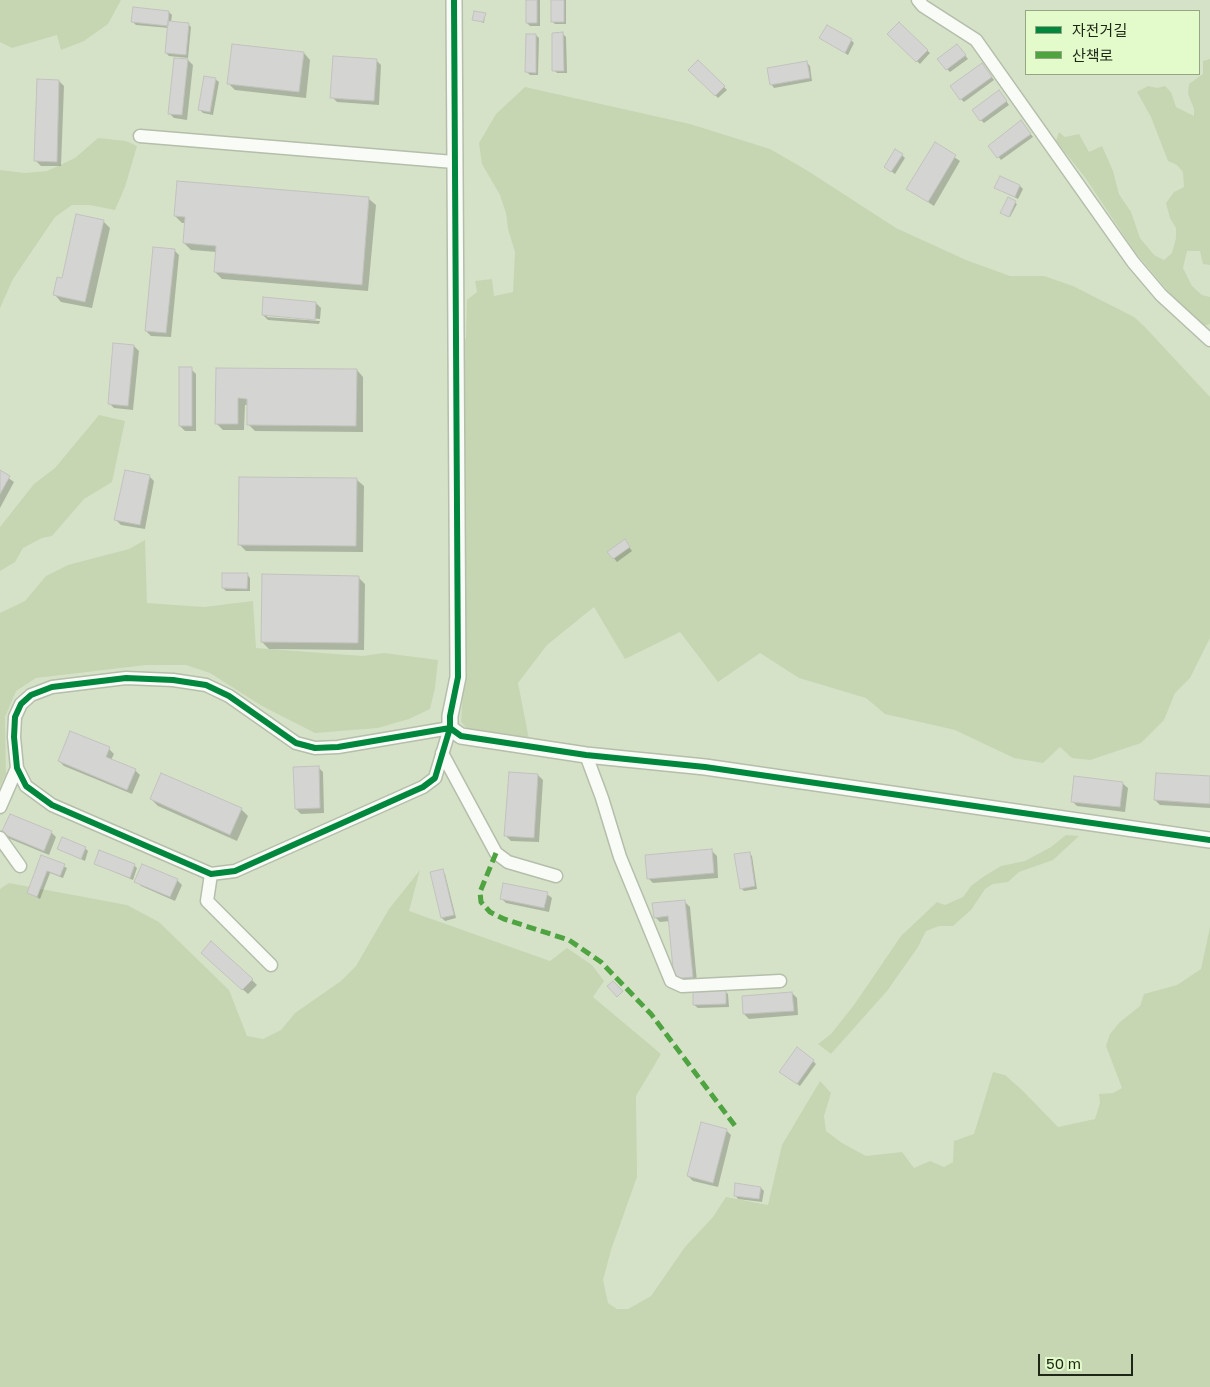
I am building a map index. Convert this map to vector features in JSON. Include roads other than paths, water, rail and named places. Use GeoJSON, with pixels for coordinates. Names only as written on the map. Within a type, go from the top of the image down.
{"type":"FeatureCollection","features":[{"type":"Feature","properties":{"kind":"street"},"geometry":{"type":"LineString","coordinates":[[454,0],[458,677],[450,716],[450,728],[435,778],[423,787],[235,871],[211,874],[52,806],[26,786],[17,768],[14,737],[15,717],[21,704],[31,695],[52,687],[126,678],[172,680],[206,685],[229,696],[296,743],[315,748],[450,728],[460,736],[586,755],[705,767],[1210,840]]}},
{"type":"Feature","properties":{"kind":"street"},"geometry":{"type":"LineString","coordinates":[[918,0],[923,6],[976,40],[1133,262],[1161,295],[1210,340]]}},
{"type":"Feature","properties":{"kind":"street"},"geometry":{"type":"LineString","coordinates":[[140,136],[454,162]]}},
{"type":"Feature","properties":{"kind":"street"},"geometry":{"type":"LineString","coordinates":[[442,753],[496,853],[508,862],[556,876]]}},
{"type":"Feature","properties":{"kind":"street"},"geometry":{"type":"LineString","coordinates":[[586,755],[602,798],[620,857],[671,981],[682,986],[780,981]]}},
{"type":"Feature","properties":{"kind":"street"},"geometry":{"type":"LineString","coordinates":[[0,807],[17,768]]}},
{"type":"Feature","properties":{"kind":"street"},"geometry":{"type":"LineString","coordinates":[[0,838],[20,866]]}},
{"type":"Feature","properties":{"kind":"street"},"geometry":{"type":"LineString","coordinates":[[211,874],[207,902],[271,965]]}}]}
